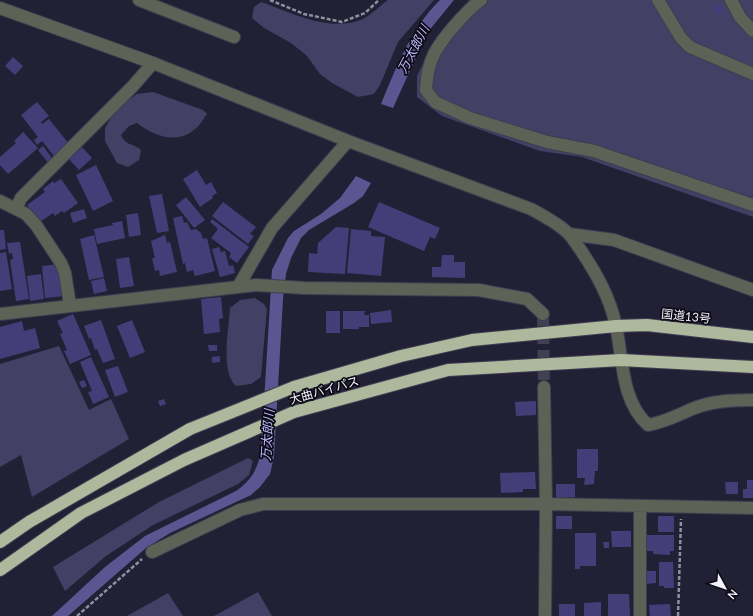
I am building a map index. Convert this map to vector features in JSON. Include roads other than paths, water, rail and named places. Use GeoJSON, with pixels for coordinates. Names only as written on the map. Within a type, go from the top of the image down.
{"type":"FeatureCollection","features":[{"type":"Feature","properties":{"kind":"highway","name":"国道13号"},"geometry":{"type":"LineString","coordinates":[[616,326],[647,325],[753,337]]}},
{"type":"Feature","properties":{"kind":"highway","name":"大曲バイパス"},"geometry":{"type":"LineString","coordinates":[[0,542],[42,514],[190,429],[286,390],[401,356],[472,340],[616,326]]}},
{"type":"Feature","properties":{"kind":"highway","name":"大曲バイパス"},"geometry":{"type":"LineString","coordinates":[[0,570],[81,512],[184,460],[286,416],[448,370],[621,360]]}},
{"type":"Feature","properties":{"kind":"highway"},"geometry":{"type":"LineString","coordinates":[[621,360],[753,366]]}},
{"type":"Feature","properties":{"kind":"street"},"geometry":{"type":"LineString","coordinates":[[139,0],[234,37]]}},
{"type":"Feature","properties":{"kind":"street"},"geometry":{"type":"LineString","coordinates":[[481,0],[468,9],[435,53],[427,74],[426,90],[435,102],[470,118],[546,142],[594,151],[753,205]]}},
{"type":"Feature","properties":{"kind":"street"},"geometry":{"type":"LineString","coordinates":[[658,0],[681,38],[690,47],[753,74]]}},
{"type":"Feature","properties":{"kind":"street"},"geometry":{"type":"LineString","coordinates":[[731,0],[740,17],[753,31]]}},
{"type":"Feature","properties":{"kind":"street"},"geometry":{"type":"LineString","coordinates":[[0,8],[153,63],[348,141],[531,209],[569,234],[593,269],[609,300],[616,326],[621,360],[631,402],[639,416],[648,425],[664,423],[693,409],[723,400],[753,400]]}},
{"type":"Feature","properties":{"kind":"street"},"geometry":{"type":"LineString","coordinates":[[16,209],[21,198],[134,86],[153,63]]}},
{"type":"Feature","properties":{"kind":"street"},"geometry":{"type":"LineString","coordinates":[[238,287],[272,228],[348,141]]}},
{"type":"Feature","properties":{"kind":"street"},"geometry":{"type":"LineString","coordinates":[[0,201],[26,214],[36,225],[61,263],[65,273],[70,305]]}},
{"type":"Feature","properties":{"kind":"street"},"geometry":{"type":"LineString","coordinates":[[569,234],[614,240],[753,290]]}},
{"type":"Feature","properties":{"kind":"street"},"geometry":{"type":"LineString","coordinates":[[0,314],[256,285],[306,288],[479,290],[527,299],[543,314]]}},
{"type":"Feature","properties":{"kind":"street"},"geometry":{"type":"LineString","coordinates":[[544,387],[546,504],[545,616]]}},
{"type":"Feature","properties":{"kind":"street"},"geometry":{"type":"LineString","coordinates":[[152,552],[240,510],[263,504],[546,504],[753,508]]}},
{"type":"Feature","properties":{"kind":"street"},"geometry":{"type":"LineString","coordinates":[[640,506],[640,616]]}},
{"type":"Feature","properties":{"kind":"water","name":"万太郎川"},"geometry":{"type":"Polygon","coordinates":[[[440,0],[454,0],[427,33],[393,108],[381,104],[405,49],[421,23],[440,0]]]}},
{"type":"Feature","properties":{"kind":"water","name":"万太郎川"},"geometry":{"type":"Polygon","coordinates":[[[356,176],[371,183],[363,196],[309,230],[301,238],[291,258],[286,274],[283,299],[274,457],[270,474],[260,487],[251,495],[170,533],[146,548],[68,616],[52,616],[105,567],[145,536],[236,491],[250,478],[256,468],[261,451],[272,270],[288,238],[294,231],[321,214],[340,198],[356,176]]]}},
{"type":"Feature","properties":{"kind":"tunnel"},"geometry":{"type":"LineString","coordinates":[[543,314],[544,387]]}}]}
